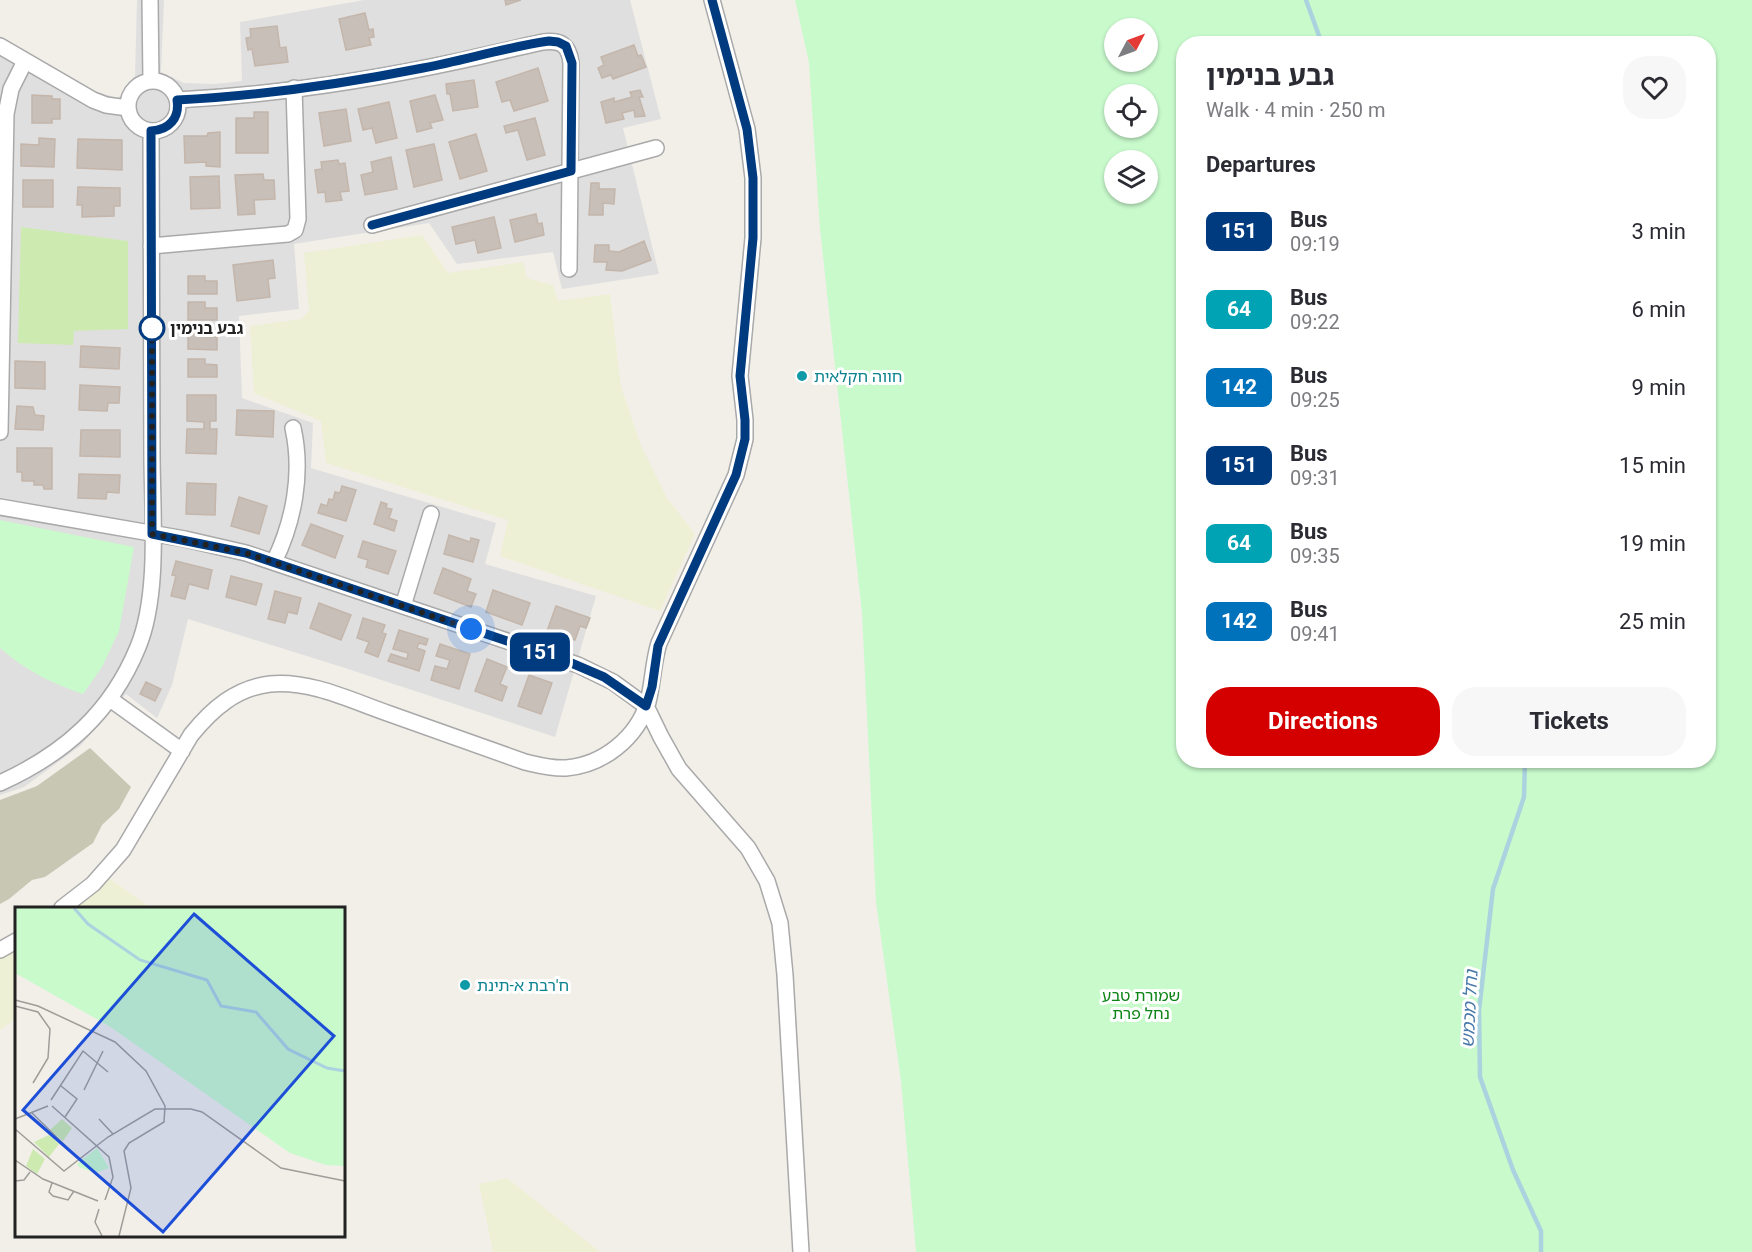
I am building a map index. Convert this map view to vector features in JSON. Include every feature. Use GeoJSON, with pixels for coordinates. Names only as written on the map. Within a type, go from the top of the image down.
{"type":"FeatureCollection","features":[{"type":"Feature","properties":{"kind":"street"},"geometry":{"type":"LineString","coordinates":[[150,0],[151,81]]}},
{"type":"Feature","properties":{"kind":"street"},"geometry":{"type":"LineString","coordinates":[[64,907],[112,865],[138,827],[202,721],[227,700],[247,690],[270,684],[304,685],[525,762],[555,768],[582,766],[599,759],[614,750],[638,723],[652,687],[658,646],[736,475],[745,439],[740,376],[753,238],[753,171],[747,129],[712,0]]}},
{"type":"Feature","properties":{"kind":"street"},"geometry":{"type":"LineString","coordinates":[[177,100],[211,99],[422,69],[543,42],[558,42],[569,50],[572,63],[569,269]]}},
{"type":"Feature","properties":{"kind":"street"},"geometry":{"type":"LineString","coordinates":[[0,46],[96,101],[128,108]]}},
{"type":"Feature","properties":{"kind":"street"},"geometry":{"type":"LineString","coordinates":[[0,432],[6,114],[11,89],[25,61]]}},
{"type":"Feature","properties":{"kind":"street"},"geometry":{"type":"LineString","coordinates":[[151,81],[169,87],[177,100],[178,112],[172,122],[163,129],[151,131],[137,126],[128,108],[134,90],[143,83],[151,81]]}},
{"type":"Feature","properties":{"kind":"street"},"geometry":{"type":"LineString","coordinates":[[152,246],[288,234],[295,230],[298,219],[294,88]]}},
{"type":"Feature","properties":{"kind":"street"},"geometry":{"type":"LineString","coordinates":[[0,783],[54,754],[82,731],[110,699],[125,676],[144,627],[152,572],[151,131]]}},
{"type":"Feature","properties":{"kind":"street"},"geometry":{"type":"LineString","coordinates":[[372,225],[656,148]]}},
{"type":"Feature","properties":{"kind":"street"},"geometry":{"type":"LineString","coordinates":[[274,562],[288,524],[296,484],[298,456],[293,428]]}},
{"type":"Feature","properties":{"kind":"street"},"geometry":{"type":"LineString","coordinates":[[0,507],[225,548],[274,562],[587,668],[622,687],[646,706],[679,769],[748,848],[767,881],[780,922],[801,1252]]}},
{"type":"Feature","properties":{"kind":"street"},"geometry":{"type":"LineString","coordinates":[[403,606],[431,514]]}},
{"type":"Feature","properties":{"kind":"street"},"geometry":{"type":"LineString","coordinates":[[110,699],[182,751]]}},
{"type":"Feature","properties":{"kind":"street"},"geometry":{"type":"LineString","coordinates":[[0,950],[15,942]]}},
{"type":"Feature","properties":{"kind":"shaded area"},"geometry":{"type":"Polygon","coordinates":[[[137,0],[164,0],[161,72],[184,83],[214,84],[242,81],[240,22],[364,0],[630,0],[661,119],[623,128],[659,274],[562,289],[553,252],[457,264],[429,223],[294,244],[299,309],[239,316],[242,398],[313,423],[311,468],[496,523],[485,564],[596,596],[555,737],[188,619],[172,685],[157,718],[126,694],[80,746],[24,787],[0,795],[0,36],[97,92],[118,98],[135,76],[137,0]]]}},
{"type":"Feature","properties":{"kind":"shaded area"},"geometry":{"type":"Polygon","coordinates":[[[422,235],[448,273],[523,262],[527,278],[553,285],[558,301],[610,294],[621,387],[640,443],[667,498],[695,534],[660,611],[500,556],[508,520],[326,463],[321,421],[254,393],[250,326],[301,319],[309,311],[304,253],[422,235]]]}},
{"type":"Feature","properties":{"kind":"shaded area"},"geometry":{"type":"Polygon","coordinates":[[[90,748],[131,787],[119,809],[102,825],[93,843],[45,877],[32,880],[0,904],[0,800],[37,786],[90,748]]]}},
{"type":"Feature","properties":{"kind":"shaded area"},"geometry":{"type":"Polygon","coordinates":[[[106,876],[150,907],[70,907],[106,876]]]}},
{"type":"Feature","properties":{"kind":"shaded area"},"geometry":{"type":"Polygon","coordinates":[[[15,950],[15,1019],[0,1030],[0,956],[15,950]]]}},
{"type":"Feature","properties":{"kind":"shaded area"},"geometry":{"type":"Polygon","coordinates":[[[507,1178],[600,1252],[493,1252],[479,1184],[507,1178]]]}},
{"type":"Feature","properties":{"kind":"green space","name":"שמורת טבע נחל פרת"},"geometry":{"type":"Polygon","coordinates":[[[795,0],[1752,0],[1752,1252],[916,1252],[901,1081],[876,902],[862,613],[820,229],[809,63],[795,0]]]}},
{"type":"Feature","properties":{"kind":"green space"},"geometry":{"type":"Polygon","coordinates":[[[21,227],[128,241],[128,329],[74,331],[73,345],[18,343],[21,227]]]}},
{"type":"Feature","properties":{"kind":"green space"},"geometry":{"type":"Polygon","coordinates":[[[0,520],[134,547],[119,631],[102,667],[83,694],[39,675],[0,648],[0,520]]]}},
{"type":"Feature","properties":{"kind":"building"},"geometry":{"type":"Polygon","coordinates":[[[505,0],[521,0],[506,5],[505,0]]]}},
{"type":"Feature","properties":{"kind":"building"},"geometry":{"type":"Polygon","coordinates":[[[365,13],[369,30],[373,29],[374,37],[369,38],[371,45],[346,50],[339,19],[365,13]]]}},
{"type":"Feature","properties":{"kind":"building"},"geometry":{"type":"Polygon","coordinates":[[[277,26],[280,48],[286,47],[288,62],[255,66],[252,49],[248,50],[246,38],[251,37],[250,29],[277,26]]]}},
{"type":"Feature","properties":{"kind":"building"},"geometry":{"type":"Polygon","coordinates":[[[634,45],[646,67],[613,79],[611,75],[602,78],[598,68],[604,65],[601,57],[634,45]]]}},
{"type":"Feature","properties":{"kind":"building"},"geometry":{"type":"Polygon","coordinates":[[[538,68],[548,101],[514,111],[510,100],[502,102],[496,82],[538,68]]]}},
{"type":"Feature","properties":{"kind":"building"},"geometry":{"type":"Polygon","coordinates":[[[474,80],[478,107],[453,111],[446,84],[474,80]]]}},
{"type":"Feature","properties":{"kind":"building"},"geometry":{"type":"Polygon","coordinates":[[[640,90],[643,97],[639,97],[645,116],[635,117],[634,110],[622,113],[624,119],[606,123],[601,102],[614,98],[614,102],[632,97],[630,92],[640,90]]]}},
{"type":"Feature","properties":{"kind":"building"},"geometry":{"type":"Polygon","coordinates":[[[32,95],[52,96],[52,99],[60,99],[60,119],[52,119],[52,123],[32,123],[32,95]]]}},
{"type":"Feature","properties":{"kind":"building"},"geometry":{"type":"Polygon","coordinates":[[[435,95],[443,120],[430,123],[432,128],[417,132],[410,101],[435,95]]]}},
{"type":"Feature","properties":{"kind":"building"},"geometry":{"type":"Polygon","coordinates":[[[389,102],[397,138],[376,143],[372,128],[363,130],[358,109],[389,102]]]}},
{"type":"Feature","properties":{"kind":"building"},"geometry":{"type":"Polygon","coordinates":[[[346,109],[351,141],[324,146],[319,113],[346,109]]]}},
{"type":"Feature","properties":{"kind":"building"},"geometry":{"type":"Polygon","coordinates":[[[254,112],[268,112],[268,153],[236,153],[236,118],[254,118],[254,112]]]}},
{"type":"Feature","properties":{"kind":"building"},"geometry":{"type":"Polygon","coordinates":[[[535,118],[545,155],[527,160],[518,130],[506,133],[504,126],[535,118]]]}},
{"type":"Feature","properties":{"kind":"building"},"geometry":{"type":"Polygon","coordinates":[[[220,132],[220,167],[206,166],[206,162],[185,163],[184,136],[207,136],[208,133],[220,132]]]}},
{"type":"Feature","properties":{"kind":"building"},"geometry":{"type":"Polygon","coordinates":[[[476,134],[487,171],[460,179],[449,142],[476,134]]]}},
{"type":"Feature","properties":{"kind":"building"},"geometry":{"type":"Polygon","coordinates":[[[39,138],[55,139],[54,167],[21,166],[21,144],[39,145],[39,138]]]}},
{"type":"Feature","properties":{"kind":"building"},"geometry":{"type":"Polygon","coordinates":[[[78,139],[122,140],[122,170],[77,168],[78,139]]]}},
{"type":"Feature","properties":{"kind":"building"},"geometry":{"type":"Polygon","coordinates":[[[434,144],[442,180],[414,187],[406,150],[434,144]]]}},
{"type":"Feature","properties":{"kind":"building"},"geometry":{"type":"Polygon","coordinates":[[[391,157],[397,189],[365,195],[361,175],[373,172],[371,162],[391,157]]]}},
{"type":"Feature","properties":{"kind":"building"},"geometry":{"type":"Polygon","coordinates":[[[338,160],[339,164],[345,163],[349,191],[340,192],[342,200],[326,202],[325,192],[318,193],[315,170],[322,169],[321,162],[338,160]]]}},
{"type":"Feature","properties":{"kind":"building"},"geometry":{"type":"Polygon","coordinates":[[[263,174],[264,180],[274,180],[275,199],[254,200],[255,214],[238,215],[235,175],[263,174]]]}},
{"type":"Feature","properties":{"kind":"building"},"geometry":{"type":"Polygon","coordinates":[[[219,176],[220,208],[191,209],[190,177],[219,176]]]}},
{"type":"Feature","properties":{"kind":"building"},"geometry":{"type":"Polygon","coordinates":[[[23,180],[53,180],[53,207],[23,207],[23,180]]]}},
{"type":"Feature","properties":{"kind":"building"},"geometry":{"type":"Polygon","coordinates":[[[591,183],[599,183],[599,189],[615,189],[614,204],[603,203],[603,215],[589,215],[591,183]]]}},
{"type":"Feature","properties":{"kind":"building"},"geometry":{"type":"Polygon","coordinates":[[[78,187],[120,188],[120,206],[114,206],[114,216],[82,217],[82,205],[77,205],[78,187]]]}},
{"type":"Feature","properties":{"kind":"building"},"geometry":{"type":"Polygon","coordinates":[[[536,214],[538,224],[542,223],[544,235],[515,242],[510,220],[536,214]]]}},
{"type":"Feature","properties":{"kind":"building"},"geometry":{"type":"Polygon","coordinates":[[[494,217],[501,248],[478,253],[475,240],[456,244],[452,227],[494,217]]]}},
{"type":"Feature","properties":{"kind":"building"},"geometry":{"type":"Polygon","coordinates":[[[644,241],[651,260],[622,271],[606,270],[607,262],[594,262],[595,245],[609,245],[609,251],[619,252],[644,241]]]}},
{"type":"Feature","properties":{"kind":"building"},"geometry":{"type":"Polygon","coordinates":[[[273,260],[275,278],[268,279],[270,297],[237,301],[233,265],[273,260]]]}},
{"type":"Feature","properties":{"kind":"building"},"geometry":{"type":"Polygon","coordinates":[[[188,276],[205,276],[205,281],[217,281],[217,294],[188,294],[188,276]]]}},
{"type":"Feature","properties":{"kind":"building"},"geometry":{"type":"Polygon","coordinates":[[[188,302],[205,302],[205,308],[217,308],[217,320],[188,320],[188,302]]]}},
{"type":"Feature","properties":{"kind":"building"},"geometry":{"type":"Polygon","coordinates":[[[188,332],[205,332],[205,337],[217,337],[217,350],[188,349],[188,332]]]}},
{"type":"Feature","properties":{"kind":"building"},"geometry":{"type":"Polygon","coordinates":[[[81,346],[120,348],[119,369],[80,367],[81,346]]]}},
{"type":"Feature","properties":{"kind":"building"},"geometry":{"type":"Polygon","coordinates":[[[188,359],[205,359],[205,364],[217,365],[217,377],[188,377],[188,359]]]}},
{"type":"Feature","properties":{"kind":"building"},"geometry":{"type":"Polygon","coordinates":[[[15,361],[45,362],[45,389],[15,388],[15,361]]]}},
{"type":"Feature","properties":{"kind":"building"},"geometry":{"type":"Polygon","coordinates":[[[80,385],[120,387],[119,403],[108,403],[107,411],[79,410],[80,385]]]}},
{"type":"Feature","properties":{"kind":"building"},"geometry":{"type":"Polygon","coordinates":[[[187,395],[216,395],[216,421],[210,421],[210,429],[217,429],[216,454],[186,453],[187,429],[204,429],[204,422],[187,421],[187,395]]]}},
{"type":"Feature","properties":{"kind":"building"},"geometry":{"type":"Polygon","coordinates":[[[17,406],[33,407],[35,415],[44,416],[43,430],[15,429],[17,406]]]}},
{"type":"Feature","properties":{"kind":"building"},"geometry":{"type":"Polygon","coordinates":[[[237,410],[274,411],[273,437],[236,435],[237,410]]]}},
{"type":"Feature","properties":{"kind":"building"},"geometry":{"type":"Polygon","coordinates":[[[81,430],[120,430],[120,457],[80,456],[81,430]]]}},
{"type":"Feature","properties":{"kind":"building"},"geometry":{"type":"Polygon","coordinates":[[[17,448],[52,448],[52,489],[44,489],[43,485],[34,485],[34,481],[22,481],[22,472],[17,472],[17,448]]]}},
{"type":"Feature","properties":{"kind":"building"},"geometry":{"type":"Polygon","coordinates":[[[79,474],[120,475],[119,493],[107,492],[106,499],[78,498],[79,474]]]}},
{"type":"Feature","properties":{"kind":"building"},"geometry":{"type":"Polygon","coordinates":[[[187,483],[216,484],[215,515],[186,514],[187,483]]]}},
{"type":"Feature","properties":{"kind":"building"},"geometry":{"type":"Polygon","coordinates":[[[342,486],[356,490],[346,521],[318,513],[321,504],[327,506],[329,499],[333,500],[335,492],[340,493],[342,486]]]}},
{"type":"Feature","properties":{"kind":"building"},"geometry":{"type":"Polygon","coordinates":[[[239,497],[267,506],[259,534],[231,526],[239,497]]]}},
{"type":"Feature","properties":{"kind":"building"},"geometry":{"type":"Polygon","coordinates":[[[381,502],[387,504],[386,508],[392,509],[389,518],[397,521],[394,531],[374,524],[381,502]]]}},
{"type":"Feature","properties":{"kind":"building"},"geometry":{"type":"Polygon","coordinates":[[[311,524],[343,536],[335,558],[302,545],[311,524]]]}},
{"type":"Feature","properties":{"kind":"building"},"geometry":{"type":"Polygon","coordinates":[[[449,535],[470,542],[471,538],[479,540],[473,562],[444,554],[449,535]]]}},
{"type":"Feature","properties":{"kind":"building"},"geometry":{"type":"Polygon","coordinates":[[[363,541],[396,551],[388,574],[366,567],[368,560],[358,557],[363,541]]]}},
{"type":"Feature","properties":{"kind":"building"},"geometry":{"type":"Polygon","coordinates":[[[176,561],[212,570],[208,589],[189,584],[185,599],[171,596],[176,576],[172,575],[176,561]]]}},
{"type":"Feature","properties":{"kind":"building"},"geometry":{"type":"Polygon","coordinates":[[[443,568],[471,579],[467,591],[476,594],[471,607],[434,593],[443,568]]]}},
{"type":"Feature","properties":{"kind":"building"},"geometry":{"type":"Polygon","coordinates":[[[231,576],[262,584],[256,605],[226,597],[231,576]]]}},
{"type":"Feature","properties":{"kind":"building"},"geometry":{"type":"Polygon","coordinates":[[[493,590],[530,603],[522,625],[486,612],[493,590]]]}},
{"type":"Feature","properties":{"kind":"building"},"geometry":{"type":"Polygon","coordinates":[[[275,591],[301,598],[297,614],[288,612],[285,623],[268,619],[275,591]]]}},
{"type":"Feature","properties":{"kind":"building"},"geometry":{"type":"Polygon","coordinates":[[[319,603],[351,615],[341,640],[310,628],[319,603]]]}},
{"type":"Feature","properties":{"kind":"building"},"geometry":{"type":"Polygon","coordinates":[[[556,606],[590,618],[586,628],[580,626],[575,640],[547,631],[556,606]]]}},
{"type":"Feature","properties":{"kind":"building"},"geometry":{"type":"Polygon","coordinates":[[[363,618],[385,625],[382,633],[386,634],[378,657],[365,652],[369,642],[357,638],[363,618]]]}},
{"type":"Feature","properties":{"kind":"building"},"geometry":{"type":"Polygon","coordinates":[[[399,630],[428,639],[426,645],[419,643],[417,648],[425,651],[419,671],[388,661],[391,654],[407,659],[408,653],[393,649],[399,630]]]}},
{"type":"Feature","properties":{"kind":"building"},"geometry":{"type":"Polygon","coordinates":[[[440,644],[470,654],[459,689],[431,680],[435,666],[447,669],[450,660],[436,656],[440,644]]]}},
{"type":"Feature","properties":{"kind":"building"},"geometry":{"type":"Polygon","coordinates":[[[487,659],[507,667],[500,684],[507,687],[502,701],[475,691],[487,659]]]}},
{"type":"Feature","properties":{"kind":"building"},"geometry":{"type":"Polygon","coordinates":[[[529,675],[552,683],[541,714],[518,706],[529,675]]]}},
{"type":"Feature","properties":{"kind":"building"},"geometry":{"type":"Polygon","coordinates":[[[146,682],[161,689],[155,701],[140,694],[146,682]]]}},
{"type":"Feature","properties":{"kind":"waterway","name":"נחל מכמש"},"geometry":{"type":"LineString","coordinates":[[1306,0],[1319,36]]}},
{"type":"Feature","properties":{"kind":"waterway","name":"נחל מכמש"},"geometry":{"type":"LineString","coordinates":[[1525,768],[1524,797],[1493,889],[1479,1010],[1480,1077],[1513,1170],[1541,1231],[1541,1252]]}},
{"type":"Feature","properties":{"kind":"bus line","name":"151"},"geometry":{"type":"LineString","coordinates":[[372,225],[571,171],[572,63],[566,46],[549,41],[422,69],[351,81],[211,99],[177,100],[178,112],[170,125],[151,131],[152,534],[246,553],[587,668],[622,687],[646,706],[652,687],[658,646],[736,475],[745,439],[740,376],[753,238],[753,178],[747,129],[712,0]]}},
{"type":"Feature","properties":{"kind":"place","name":"גבע בנימין"},"geometry":{"type":"Point","coordinates":[152,328]}},
{"type":"Feature","properties":{"kind":"place","name":"חווה חקלאית"},"geometry":{"type":"Point","coordinates":[802,376]}},
{"type":"Feature","properties":{"kind":"place","name":"ח'רבת א-תינת"},"geometry":{"type":"Point","coordinates":[465,985]}},
{"type":"Feature","properties":{"kind":"route"},"geometry":{"type":"LineString","coordinates":[[152,328],[152,318],[152,534],[246,553],[471,629]]}}]}
